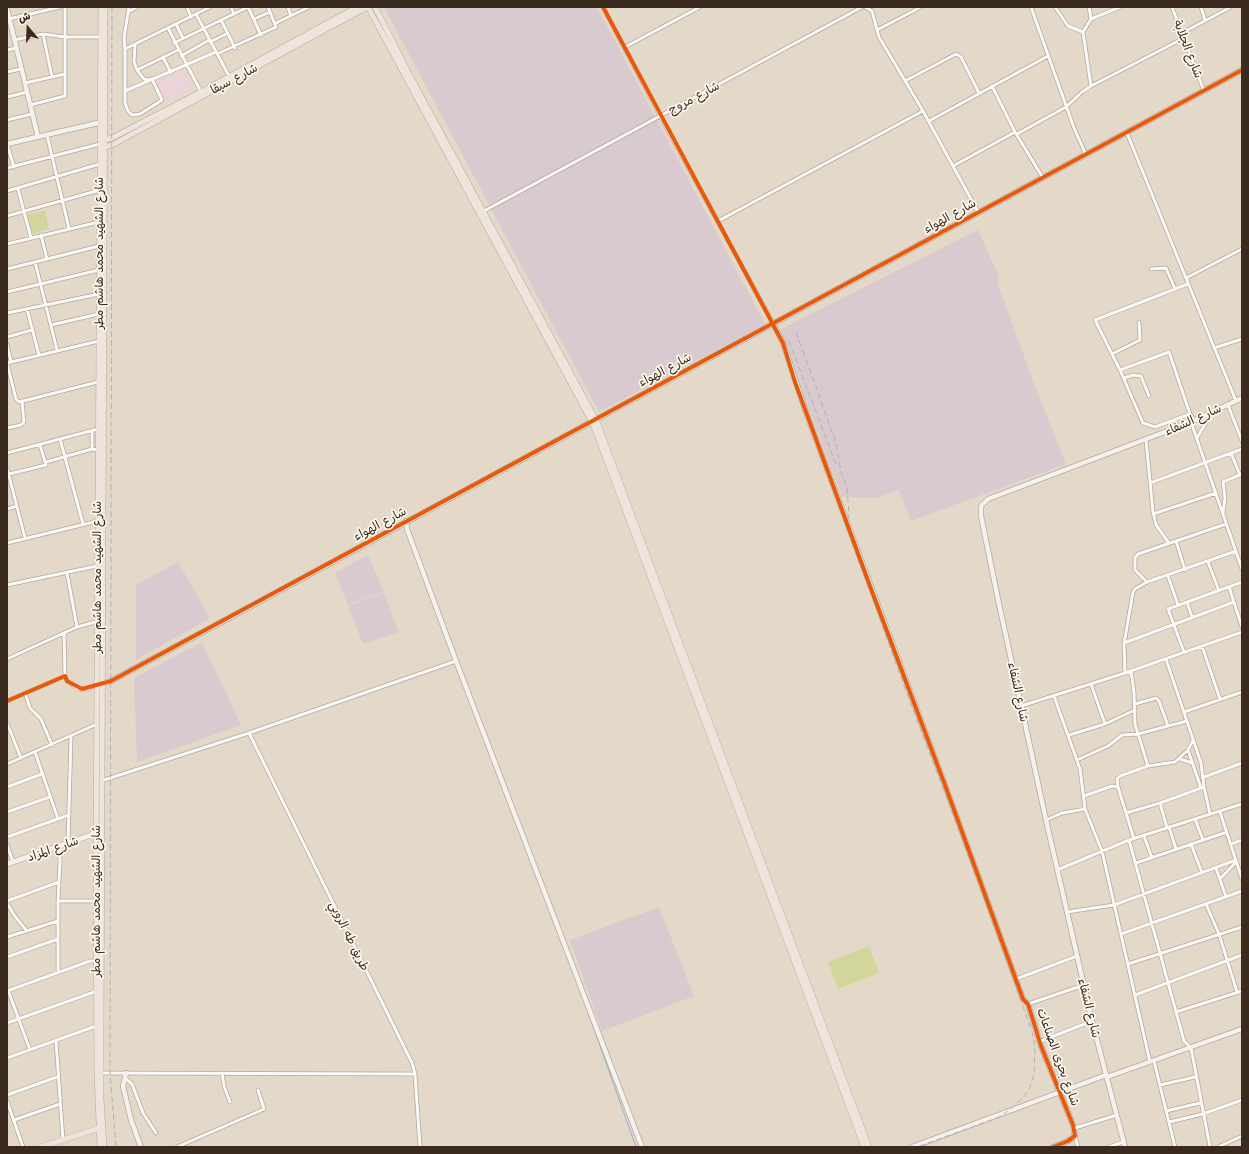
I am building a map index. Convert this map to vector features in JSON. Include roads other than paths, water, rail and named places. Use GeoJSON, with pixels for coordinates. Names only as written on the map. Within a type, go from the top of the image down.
{"type":"FeatureCollection","features":[{"type":"Feature","properties":{"kind":"main road","name":"شارع الشهيد محمد هاشم مطر"},"geometry":{"type":"LineString","coordinates":[[101,7],[102,122]]}},
{"type":"Feature","properties":{"kind":"main road","name":"شارع الشهيد محمد هاشم مطر"},"geometry":{"type":"LineString","coordinates":[[97,450],[95,430],[99,341],[100,164],[105,7]]}},
{"type":"Feature","properties":{"kind":"main road","name":"شارع سيقا"},"geometry":{"type":"LineString","coordinates":[[101,144],[201,92],[357,7]]}},
{"type":"Feature","properties":{"kind":"main road","name":"شارع سيقا"},"geometry":{"type":"LineString","coordinates":[[101,144],[112,145],[368,7]]}},
{"type":"Feature","properties":{"kind":"main road"},"geometry":{"type":"LineString","coordinates":[[368,7],[594,421],[827,1043],[864,1147]]}},
{"type":"Feature","properties":{"kind":"main road"},"geometry":{"type":"LineString","coordinates":[[375,7],[484,211],[528,298]]}},
{"type":"Feature","properties":{"kind":"main road","name":"شارع الشهيد محمد هاشم مطر"},"geometry":{"type":"LineString","coordinates":[[101,144],[97,450],[100,521],[99,684],[101,781],[96,901],[96,1026],[101,1129],[104,1147]]}},
{"type":"Feature","properties":{"kind":"main road","name":"شارع الشهيد محمد هاشم مطر"},"geometry":{"type":"LineString","coordinates":[[99,621],[97,566],[100,521]]}},
{"type":"Feature","properties":{"kind":"main road","name":"شارع الشهيد محمد هاشم مطر"},"geometry":{"type":"LineString","coordinates":[[99,684],[96,829],[98,860],[101,1072],[100,1147]]}},
{"type":"Feature","properties":{"kind":"main road"},"geometry":{"type":"LineString","coordinates":[[827,1043],[869,1147]]}},
{"type":"Feature","properties":{"kind":"main road"},"geometry":{"type":"LineString","coordinates":[[41,1147],[101,1129]]}},
{"type":"Feature","properties":{"kind":"main road"},"geometry":{"type":"LineString","coordinates":[[51,1147],[101,1129]]}},
{"type":"Feature","properties":{"kind":"street"},"geometry":{"type":"LineString","coordinates":[[9,23],[60,7]]}},
{"type":"Feature","properties":{"kind":"street"},"geometry":{"type":"LineString","coordinates":[[30,105],[65,96],[65,7]]}},
{"type":"Feature","properties":{"kind":"street"},"geometry":{"type":"LineString","coordinates":[[137,7],[130,9],[124,38],[125,103],[130,114],[140,114],[162,101],[152,79]]}},
{"type":"Feature","properties":{"kind":"street"},"geometry":{"type":"LineString","coordinates":[[187,7],[191,16]]}},
{"type":"Feature","properties":{"kind":"street"},"geometry":{"type":"LineString","coordinates":[[125,49],[210,7]]}},
{"type":"Feature","properties":{"kind":"street"},"geometry":{"type":"LineString","coordinates":[[231,7],[234,14]]}},
{"type":"Feature","properties":{"kind":"street"},"geometry":{"type":"LineString","coordinates":[[174,43],[248,7],[261,35]]}},
{"type":"Feature","properties":{"kind":"street"},"geometry":{"type":"LineString","coordinates":[[125,91],[217,53],[235,48],[275,28],[277,26],[276,23],[268,7]]}},
{"type":"Feature","properties":{"kind":"street"},"geometry":{"type":"LineString","coordinates":[[288,7],[291,16]]}},
{"type":"Feature","properties":{"kind":"street"},"geometry":{"type":"LineString","coordinates":[[276,23],[309,7]]}},
{"type":"Feature","properties":{"kind":"street"},"geometry":{"type":"LineString","coordinates":[[603,7],[660,116],[773,322]]}},
{"type":"Feature","properties":{"kind":"street"},"geometry":{"type":"LineString","coordinates":[[625,47],[700,7]]}},
{"type":"Feature","properties":{"kind":"street","name":"شارع مروج"},"geometry":{"type":"LineString","coordinates":[[484,211],[861,7]]}},
{"type":"Feature","properties":{"kind":"street"},"geometry":{"type":"LineString","coordinates":[[865,7],[872,11],[879,37],[929,121],[978,212]]}},
{"type":"Feature","properties":{"kind":"street"},"geometry":{"type":"LineString","coordinates":[[877,30],[922,7]]}},
{"type":"Feature","properties":{"kind":"street"},"geometry":{"type":"LineString","coordinates":[[1031,7],[1066,107],[1086,155]]}},
{"type":"Feature","properties":{"kind":"street"},"geometry":{"type":"LineString","coordinates":[[1055,7],[1068,26],[1083,32]]}},
{"type":"Feature","properties":{"kind":"street"},"geometry":{"type":"LineString","coordinates":[[1089,7],[1091,19]]}},
{"type":"Feature","properties":{"kind":"street"},"geometry":{"type":"LineString","coordinates":[[1091,86],[1083,32],[1091,19],[1120,7]]}},
{"type":"Feature","properties":{"kind":"street","name":"شارع الجلابة"},"geometry":{"type":"LineString","coordinates":[[1172,7],[1204,91]]}},
{"type":"Feature","properties":{"kind":"street"},"geometry":{"type":"LineString","coordinates":[[1201,7],[1205,20]]}},
{"type":"Feature","properties":{"kind":"street"},"geometry":{"type":"LineString","coordinates":[[1182,33],[1231,7]]}},
{"type":"Feature","properties":{"kind":"street"},"geometry":{"type":"LineString","coordinates":[[7,9],[9,23],[38,136]]}},
{"type":"Feature","properties":{"kind":"street"},"geometry":{"type":"LineString","coordinates":[[254,19],[270,12]]}},
{"type":"Feature","properties":{"kind":"street"},"geometry":{"type":"LineString","coordinates":[[196,14],[229,76]]}},
{"type":"Feature","properties":{"kind":"street"},"geometry":{"type":"LineString","coordinates":[[221,20],[235,48]]}},
{"type":"Feature","properties":{"kind":"street"},"geometry":{"type":"LineString","coordinates":[[176,24],[183,38]]}},
{"type":"Feature","properties":{"kind":"street"},"geometry":{"type":"LineString","coordinates":[[168,28],[174,43],[201,92]]}},
{"type":"Feature","properties":{"kind":"street"},"geometry":{"type":"LineString","coordinates":[[181,56],[228,33]]}},
{"type":"Feature","properties":{"kind":"street"},"geometry":{"type":"LineString","coordinates":[[14,40],[43,34],[65,37],[101,37]]}},
{"type":"Feature","properties":{"kind":"street"},"geometry":{"type":"LineString","coordinates":[[43,34],[52,77]]}},
{"type":"Feature","properties":{"kind":"street"},"geometry":{"type":"LineString","coordinates":[[953,166],[1066,107],[1091,86],[1184,38]]}},
{"type":"Feature","properties":{"kind":"street"},"geometry":{"type":"LineString","coordinates":[[135,45],[134,62],[137,70],[144,79],[152,79]]}},
{"type":"Feature","properties":{"kind":"street"},"geometry":{"type":"LineString","coordinates":[[7,50],[16,48]]}},
{"type":"Feature","properties":{"kind":"street"},"geometry":{"type":"LineString","coordinates":[[137,70],[178,50]]}},
{"type":"Feature","properties":{"kind":"street"},"geometry":{"type":"LineString","coordinates":[[905,81],[956,54],[961,57],[979,93]]}},
{"type":"Feature","properties":{"kind":"street"},"geometry":{"type":"LineString","coordinates":[[929,121],[1048,56]]}},
{"type":"Feature","properties":{"kind":"street"},"geometry":{"type":"LineString","coordinates":[[163,57],[171,73]]}},
{"type":"Feature","properties":{"kind":"street"},"geometry":{"type":"LineString","coordinates":[[7,72],[21,69]]}},
{"type":"Feature","properties":{"kind":"street","name":"شارع الهواء"},"geometry":{"type":"LineString","coordinates":[[99,684],[111,681],[594,421],[773,322],[1242,70]]}},
{"type":"Feature","properties":{"kind":"street"},"geometry":{"type":"LineString","coordinates":[[25,84],[65,74]]}},
{"type":"Feature","properties":{"kind":"street"},"geometry":{"type":"LineString","coordinates":[[992,86],[1016,133],[1043,178]]}},
{"type":"Feature","properties":{"kind":"street"},"geometry":{"type":"LineString","coordinates":[[7,97],[27,92]]}},
{"type":"Feature","properties":{"kind":"street"},"geometry":{"type":"LineString","coordinates":[[718,221],[923,111]]}},
{"type":"Feature","properties":{"kind":"street"},"geometry":{"type":"LineString","coordinates":[[7,120],[32,114]]}},
{"type":"Feature","properties":{"kind":"street"},"geometry":{"type":"LineString","coordinates":[[14,167],[7,144],[102,122]]}},
{"type":"Feature","properties":{"kind":"street"},"geometry":{"type":"LineString","coordinates":[[1127,132],[1236,400]]}},
{"type":"Feature","properties":{"kind":"street"},"geometry":{"type":"LineString","coordinates":[[46,135],[69,229]]}},
{"type":"Feature","properties":{"kind":"street"},"geometry":{"type":"LineString","coordinates":[[7,168],[101,144]]}},
{"type":"Feature","properties":{"kind":"street"},"geometry":{"type":"LineString","coordinates":[[7,192],[100,164]]}},
{"type":"Feature","properties":{"kind":"street"},"geometry":{"type":"LineString","coordinates":[[18,189],[31,238]]}},
{"type":"Feature","properties":{"kind":"street"},"geometry":{"type":"LineString","coordinates":[[7,216],[100,190]]}},
{"type":"Feature","properties":{"kind":"street"},"geometry":{"type":"LineString","coordinates":[[7,243],[100,222]]}},
{"type":"Feature","properties":{"kind":"street"},"geometry":{"type":"LineString","coordinates":[[41,235],[47,259]]}},
{"type":"Feature","properties":{"kind":"street"},"geometry":{"type":"LineString","coordinates":[[7,269],[99,246]]}},
{"type":"Feature","properties":{"kind":"street"},"geometry":{"type":"LineString","coordinates":[[1186,278],[1242,250]]}},
{"type":"Feature","properties":{"kind":"street"},"geometry":{"type":"LineString","coordinates":[[35,262],[57,350]]}},
{"type":"Feature","properties":{"kind":"street"},"geometry":{"type":"LineString","coordinates":[[1151,269],[1166,268],[1175,289]]}},
{"type":"Feature","properties":{"kind":"street"},"geometry":{"type":"LineString","coordinates":[[7,292],[99,270]]}},
{"type":"Feature","properties":{"kind":"street"},"geometry":{"type":"LineString","coordinates":[[1188,284],[1095,320],[1124,378],[1141,419],[1146,425],[1151,427],[1160,426],[1190,414]]}},
{"type":"Feature","properties":{"kind":"street"},"geometry":{"type":"LineString","coordinates":[[7,314],[46,304],[99,294]]}},
{"type":"Feature","properties":{"kind":"street"},"geometry":{"type":"LineString","coordinates":[[27,309],[39,355]]}},
{"type":"Feature","properties":{"kind":"street"},"geometry":{"type":"LineString","coordinates":[[51,325],[99,314]]}},
{"type":"Feature","properties":{"kind":"street","name":"شارع بحرى الصناعات"},"geometry":{"type":"LineString","coordinates":[[773,322],[783,343],[807,415],[1023,999],[1028,1004],[1040,1041],[1075,1128],[1075,1136]]}},
{"type":"Feature","properties":{"kind":"street"},"geometry":{"type":"LineString","coordinates":[[1112,354],[1140,340],[1139,322]]}},
{"type":"Feature","properties":{"kind":"street"},"geometry":{"type":"LineString","coordinates":[[7,337],[32,330]]}},
{"type":"Feature","properties":{"kind":"street"},"geometry":{"type":"LineString","coordinates":[[1214,348],[1242,338]]}},
{"type":"Feature","properties":{"kind":"street"},"geometry":{"type":"LineString","coordinates":[[98,382],[22,401],[16,399],[7,363],[99,341]]}},
{"type":"Feature","properties":{"kind":"street"},"geometry":{"type":"LineString","coordinates":[[7,344],[11,362]]}},
{"type":"Feature","properties":{"kind":"street"},"geometry":{"type":"LineString","coordinates":[[1120,370],[1140,361],[1169,352],[1193,421],[1205,463],[1242,569]]}},
{"type":"Feature","properties":{"kind":"street"},"geometry":{"type":"LineString","coordinates":[[1124,378],[1133,375],[1141,376],[1149,396]]}},
{"type":"Feature","properties":{"kind":"street","name":"شارع الشفاء"},"geometry":{"type":"LineString","coordinates":[[1124,1145],[1092,1021],[1057,870],[980,511],[982,503],[1001,494],[1146,440],[1193,421],[1242,398]]}},
{"type":"Feature","properties":{"kind":"street"},"geometry":{"type":"LineString","coordinates":[[7,428],[20,425],[24,422],[22,401]]}},
{"type":"Feature","properties":{"kind":"street"},"geometry":{"type":"LineString","coordinates":[[1228,405],[1242,441]]}},
{"type":"Feature","properties":{"kind":"street"},"geometry":{"type":"LineString","coordinates":[[1197,438],[1213,412]]}},
{"type":"Feature","properties":{"kind":"street"},"geometry":{"type":"LineString","coordinates":[[7,453],[95,430]]}},
{"type":"Feature","properties":{"kind":"street"},"geometry":{"type":"LineString","coordinates":[[60,439],[83,524]]}},
{"type":"Feature","properties":{"kind":"street"},"geometry":{"type":"LineString","coordinates":[[1146,440],[1153,514],[1156,525],[1169,543]]}},
{"type":"Feature","properties":{"kind":"street"},"geometry":{"type":"LineString","coordinates":[[40,445],[46,462]]}},
{"type":"Feature","properties":{"kind":"street"},"geometry":{"type":"LineString","coordinates":[[1150,483],[1242,449]]}},
{"type":"Feature","properties":{"kind":"street"},"geometry":{"type":"LineString","coordinates":[[8,474],[45,466],[46,462],[97,450]]}},
{"type":"Feature","properties":{"kind":"street"},"geometry":{"type":"LineString","coordinates":[[1223,514],[1225,498],[1224,482],[1241,474],[1231,454]]}},
{"type":"Feature","properties":{"kind":"street"},"geometry":{"type":"LineString","coordinates":[[7,468],[25,538]]}},
{"type":"Feature","properties":{"kind":"street"},"geometry":{"type":"LineString","coordinates":[[1153,514],[1216,493]]}},
{"type":"Feature","properties":{"kind":"street"},"geometry":{"type":"LineString","coordinates":[[7,508],[17,506]]}},
{"type":"Feature","properties":{"kind":"street"},"geometry":{"type":"LineString","coordinates":[[7,543],[100,521]]}},
{"type":"Feature","properties":{"kind":"street"},"geometry":{"type":"LineString","coordinates":[[406,521],[407,529],[456,661],[642,1147]]}},
{"type":"Feature","properties":{"kind":"street"},"geometry":{"type":"LineString","coordinates":[[1147,582],[1135,571],[1136,556],[1226,524]]}},
{"type":"Feature","properties":{"kind":"street"},"geometry":{"type":"LineString","coordinates":[[1176,541],[1185,570]]}},
{"type":"Feature","properties":{"kind":"street"},"geometry":{"type":"LineString","coordinates":[[1125,673],[1124,643],[1133,592],[1137,587],[1147,582],[1168,576],[1236,551]]}},
{"type":"Feature","properties":{"kind":"street"},"geometry":{"type":"LineString","coordinates":[[1208,562],[1219,591]]}},
{"type":"Feature","properties":{"kind":"street"},"geometry":{"type":"LineString","coordinates":[[7,585],[97,566]]}},
{"type":"Feature","properties":{"kind":"street"},"geometry":{"type":"LineString","coordinates":[[67,573],[77,627]]}},
{"type":"Feature","properties":{"kind":"street"},"geometry":{"type":"LineString","coordinates":[[1168,576],[1178,605]]}},
{"type":"Feature","properties":{"kind":"street"},"geometry":{"type":"LineString","coordinates":[[1184,652],[1168,609],[1242,582]]}},
{"type":"Feature","properties":{"kind":"street"},"geometry":{"type":"LineString","coordinates":[[1229,587],[1242,627]]}},
{"type":"Feature","properties":{"kind":"street"},"geometry":{"type":"LineString","coordinates":[[1187,602],[1192,617]]}},
{"type":"Feature","properties":{"kind":"street"},"geometry":{"type":"LineString","coordinates":[[1124,643],[1234,602]]}},
{"type":"Feature","properties":{"kind":"street"},"geometry":{"type":"LineString","coordinates":[[7,659],[77,627],[99,621]]}},
{"type":"Feature","properties":{"kind":"street"},"geometry":{"type":"LineString","coordinates":[[1021,706],[1131,671],[1242,632]]}},
{"type":"Feature","properties":{"kind":"street"},"geometry":{"type":"LineString","coordinates":[[64,633],[65,676],[67,682],[78,688],[88,688],[99,684]]}},
{"type":"Feature","properties":{"kind":"street"},"geometry":{"type":"LineString","coordinates":[[1202,646],[1220,699]]}},
{"type":"Feature","properties":{"kind":"street"},"geometry":{"type":"LineString","coordinates":[[1166,659],[1201,763],[1204,776],[1203,788]]}},
{"type":"Feature","properties":{"kind":"street"},"geometry":{"type":"LineString","coordinates":[[101,781],[249,733],[456,661]]}},
{"type":"Feature","properties":{"kind":"street"},"geometry":{"type":"LineString","coordinates":[[1131,671],[1135,704],[1135,724],[1148,766]]}},
{"type":"Feature","properties":{"kind":"street"},"geometry":{"type":"LineString","coordinates":[[7,700],[65,676]]}},
{"type":"Feature","properties":{"kind":"street"},"geometry":{"type":"LineString","coordinates":[[1091,684],[1105,724]]}},
{"type":"Feature","properties":{"kind":"street"},"geometry":{"type":"LineString","coordinates":[[1184,712],[1242,692]]}},
{"type":"Feature","properties":{"kind":"street"},"geometry":{"type":"LineString","coordinates":[[25,693],[30,708],[41,719],[52,745]]}},
{"type":"Feature","properties":{"kind":"street"},"geometry":{"type":"LineString","coordinates":[[1054,696],[1077,760],[1085,809],[1102,851],[1134,995],[1152,1062],[1160,1085],[1175,1147]]}},
{"type":"Feature","properties":{"kind":"street"},"geometry":{"type":"LineString","coordinates":[[1135,704],[1156,698],[1159,701],[1168,726]]}},
{"type":"Feature","properties":{"kind":"street"},"geometry":{"type":"LineString","coordinates":[[1069,735],[1105,724],[1135,710]]}},
{"type":"Feature","properties":{"kind":"street"},"geometry":{"type":"LineString","coordinates":[[1077,760],[1108,746],[1122,735],[1138,734],[1187,721]]}},
{"type":"Feature","properties":{"kind":"street"},"geometry":{"type":"LineString","coordinates":[[7,723],[22,758]]}},
{"type":"Feature","properties":{"kind":"street"},"geometry":{"type":"LineString","coordinates":[[7,764],[71,737],[97,724]]}},
{"type":"Feature","properties":{"kind":"street","name":"طريق طه الروبي"},"geometry":{"type":"LineString","coordinates":[[249,733],[404,1046],[415,1074],[420,1147]]}},
{"type":"Feature","properties":{"kind":"street"},"geometry":{"type":"LineString","coordinates":[[68,844],[71,737]]}},
{"type":"Feature","properties":{"kind":"street"},"geometry":{"type":"LineString","coordinates":[[1134,839],[1118,787],[1117,779],[1120,776],[1148,766],[1171,764],[1180,759],[1188,750],[1193,740]]}},
{"type":"Feature","properties":{"kind":"street"},"geometry":{"type":"LineString","coordinates":[[1188,750],[1203,788],[1210,814]]}},
{"type":"Feature","properties":{"kind":"street"},"geometry":{"type":"LineString","coordinates":[[35,752],[58,819]]}},
{"type":"Feature","properties":{"kind":"street"},"geometry":{"type":"LineString","coordinates":[[1180,759],[1192,763]]}},
{"type":"Feature","properties":{"kind":"street"},"geometry":{"type":"LineString","coordinates":[[1204,776],[1242,764]]}},
{"type":"Feature","properties":{"kind":"street"},"geometry":{"type":"LineString","coordinates":[[7,787],[42,774]]}},
{"type":"Feature","properties":{"kind":"street"},"geometry":{"type":"LineString","coordinates":[[1084,796],[1112,786],[1118,787]]}},
{"type":"Feature","properties":{"kind":"street"},"geometry":{"type":"LineString","coordinates":[[1126,813],[1203,788]]}},
{"type":"Feature","properties":{"kind":"street"},"geometry":{"type":"LineString","coordinates":[[7,812],[50,797]]}},
{"type":"Feature","properties":{"kind":"street"},"geometry":{"type":"LineString","coordinates":[[1160,803],[1176,850]]}},
{"type":"Feature","properties":{"kind":"street"},"geometry":{"type":"LineString","coordinates":[[1057,870],[1129,840],[1242,804]]}},
{"type":"Feature","properties":{"kind":"street"},"geometry":{"type":"LineString","coordinates":[[1046,820],[1062,814],[1085,809]]}},
{"type":"Feature","properties":{"kind":"street"},"geometry":{"type":"LineString","coordinates":[[1220,812],[1242,879]]}},
{"type":"Feature","properties":{"kind":"street"},"geometry":{"type":"LineString","coordinates":[[7,836],[68,815]]}},
{"type":"Feature","properties":{"kind":"street"},"geometry":{"type":"LineString","coordinates":[[1195,819],[1203,840]]}},
{"type":"Feature","properties":{"kind":"street","name":"شارع المزاد"},"geometry":{"type":"LineString","coordinates":[[7,864],[68,844],[90,835],[96,829]]}},
{"type":"Feature","properties":{"kind":"street"},"geometry":{"type":"LineString","coordinates":[[1136,863],[1227,832]]}},
{"type":"Feature","properties":{"kind":"street"},"geometry":{"type":"LineString","coordinates":[[1144,836],[1152,858]]}},
{"type":"Feature","properties":{"kind":"street"},"geometry":{"type":"LineString","coordinates":[[1129,840],[1184,1041],[1191,1048],[1195,1077],[1210,1147]]}},
{"type":"Feature","properties":{"kind":"street"},"geometry":{"type":"LineString","coordinates":[[1231,844],[1242,840]]}},
{"type":"Feature","properties":{"kind":"street"},"geometry":{"type":"LineString","coordinates":[[1191,844],[1202,872]]}},
{"type":"Feature","properties":{"kind":"street"},"geometry":{"type":"LineString","coordinates":[[7,845],[13,862]]}},
{"type":"Feature","properties":{"kind":"street"},"geometry":{"type":"LineString","coordinates":[[58,972],[59,847]]}},
{"type":"Feature","properties":{"kind":"street"},"geometry":{"type":"LineString","coordinates":[[1067,912],[1114,905],[1236,861]]}},
{"type":"Feature","properties":{"kind":"street"},"geometry":{"type":"LineString","coordinates":[[1220,879],[1236,861]]}},
{"type":"Feature","properties":{"kind":"street"},"geometry":{"type":"LineString","coordinates":[[1216,868],[1226,897]]}},
{"type":"Feature","properties":{"kind":"street"},"geometry":{"type":"LineString","coordinates":[[26,930],[14,915],[7,902],[59,882]]}},
{"type":"Feature","properties":{"kind":"street"},"geometry":{"type":"LineString","coordinates":[[1121,934],[1242,891]]}},
{"type":"Feature","properties":{"kind":"street"},"geometry":{"type":"LineString","coordinates":[[58,901],[96,901]]}},
{"type":"Feature","properties":{"kind":"street"},"geometry":{"type":"LineString","coordinates":[[1206,904],[1219,934],[1237,992]]}},
{"type":"Feature","properties":{"kind":"street"},"geometry":{"type":"LineString","coordinates":[[7,937],[58,921]]}},
{"type":"Feature","properties":{"kind":"street"},"geometry":{"type":"LineString","coordinates":[[1128,964],[1242,927]]}},
{"type":"Feature","properties":{"kind":"street"},"geometry":{"type":"LineString","coordinates":[[7,957],[58,939]]}},
{"type":"Feature","properties":{"kind":"street"},"geometry":{"type":"LineString","coordinates":[[1134,995],[1242,955]]}},
{"type":"Feature","properties":{"kind":"street"},"geometry":{"type":"LineString","coordinates":[[1016,979],[1077,956]]}},
{"type":"Feature","properties":{"kind":"street"},"geometry":{"type":"LineString","coordinates":[[30,1050],[8,990],[90,961],[96,961]]}},
{"type":"Feature","properties":{"kind":"street"},"geometry":{"type":"LineString","coordinates":[[1028,1004],[1084,985]]}},
{"type":"Feature","properties":{"kind":"street"},"geometry":{"type":"LineString","coordinates":[[7,1023],[97,991]]}},
{"type":"Feature","properties":{"kind":"street"},"geometry":{"type":"LineString","coordinates":[[1176,1012],[1242,991]]}},
{"type":"Feature","properties":{"kind":"street"},"geometry":{"type":"LineString","coordinates":[[1040,1041],[1092,1021]]}},
{"type":"Feature","properties":{"kind":"street"},"geometry":{"type":"LineString","coordinates":[[7,1058],[96,1026]]}},
{"type":"Feature","properties":{"kind":"street"},"geometry":{"type":"LineString","coordinates":[[912,1147],[1060,1092],[1152,1062],[1242,1030]]}},
{"type":"Feature","properties":{"kind":"street"},"geometry":{"type":"LineString","coordinates":[[56,1040],[57,1077],[63,1140]]}},
{"type":"Feature","properties":{"kind":"street"},"geometry":{"type":"LineString","coordinates":[[101,1072],[126,1075],[222,1073],[415,1074]]}},
{"type":"Feature","properties":{"kind":"street"},"geometry":{"type":"LineString","coordinates":[[222,1073],[224,1086],[230,1102]]}},
{"type":"Feature","properties":{"kind":"street"},"geometry":{"type":"LineString","coordinates":[[126,1075],[132,1084],[143,1112],[156,1133]]}},
{"type":"Feature","properties":{"kind":"street"},"geometry":{"type":"LineString","coordinates":[[126,1075],[123,1086],[131,1120],[140,1147]]}},
{"type":"Feature","properties":{"kind":"street"},"geometry":{"type":"LineString","coordinates":[[7,1095],[57,1077]]}},
{"type":"Feature","properties":{"kind":"street"},"geometry":{"type":"LineString","coordinates":[[1160,1085],[1195,1077]]}},
{"type":"Feature","properties":{"kind":"street"},"geometry":{"type":"LineString","coordinates":[[177,1147],[264,1109],[258,1090]]}},
{"type":"Feature","properties":{"kind":"street"},"geometry":{"type":"LineString","coordinates":[[7,1100],[23,1147]]}},
{"type":"Feature","properties":{"kind":"street"},"geometry":{"type":"LineString","coordinates":[[1169,1122],[1203,1114],[1242,1100]]}},
{"type":"Feature","properties":{"kind":"street"},"geometry":{"type":"LineString","coordinates":[[1166,1111],[1200,1103]]}},
{"type":"Feature","properties":{"kind":"street"},"geometry":{"type":"LineString","coordinates":[[14,1120],[60,1104]]}},
{"type":"Feature","properties":{"kind":"street"},"geometry":{"type":"LineString","coordinates":[[1075,1128],[1116,1115]]}},
{"type":"Feature","properties":{"kind":"street"},"geometry":{"type":"LineString","coordinates":[[1053,1147],[1068,1141],[1075,1136],[1078,1147]]}},
{"type":"Feature","properties":{"kind":"street"},"geometry":{"type":"LineString","coordinates":[[1218,1147],[1242,1136]]}},
{"type":"Feature","properties":{"kind":"street"},"geometry":{"type":"LineString","coordinates":[[1109,1147],[1124,1145]]}},
{"type":"Feature","properties":{"kind":"waterway"},"geometry":{"type":"LineString","coordinates":[[588,1012],[636,1147]]}},
{"type":"Feature","properties":{"kind":"railway"},"geometry":{"type":"LineString","coordinates":[[112,7],[110,1073],[116,1147]]}},
{"type":"Feature","properties":{"kind":"railway"},"geometry":{"type":"LineString","coordinates":[[796,332],[805,357]]}},
{"type":"Feature","properties":{"kind":"railway"},"geometry":{"type":"LineString","coordinates":[[789,341],[837,467]]}},
{"type":"Feature","properties":{"kind":"railway"},"geometry":{"type":"LineString","coordinates":[[803,351],[836,443],[841,472],[847,487],[849,514],[847,525],[850,537],[907,694],[978,880],[1032,1032],[1035,1046],[1034,1075],[1030,1087],[1024,1097],[1008,1111],[999,1117],[917,1147]]}}]}
